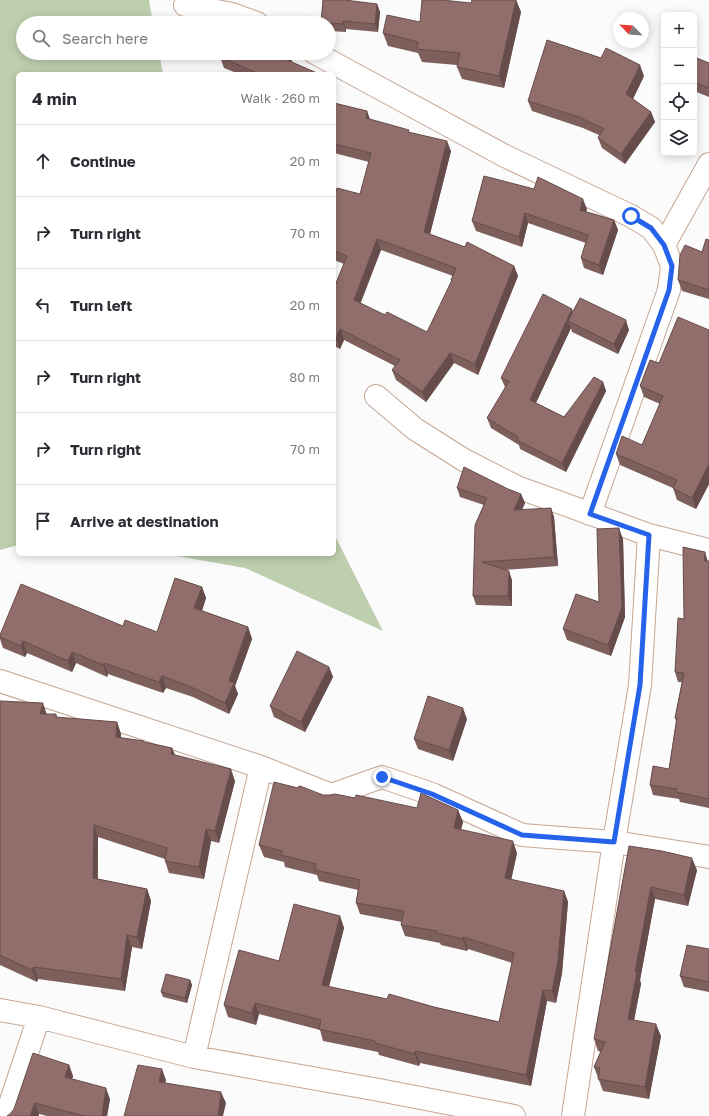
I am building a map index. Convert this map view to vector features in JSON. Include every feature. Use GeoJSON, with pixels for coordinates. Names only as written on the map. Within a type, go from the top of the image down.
{"type":"FeatureCollection","features":[{"type":"Feature","properties":{"kind":"street"},"geometry":{"type":"LineString","coordinates":[[185,4],[238,16]]}},
{"type":"Feature","properties":{"kind":"street"},"geometry":{"type":"LineString","coordinates":[[329,60],[505,156],[609,204],[631,216],[651,228],[664,245],[672,266],[669,290],[590,514]]}},
{"type":"Feature","properties":{"kind":"street"},"geometry":{"type":"LineString","coordinates":[[664,245],[709,164]]}},
{"type":"Feature","properties":{"kind":"street"},"geometry":{"type":"LineString","coordinates":[[376,396],[415,429],[464,460],[517,488],[649,535],[709,550]]}},
{"type":"Feature","properties":{"kind":"street"},"geometry":{"type":"LineString","coordinates":[[573,1116],[614,842],[640,685],[649,535]]}},
{"type":"Feature","properties":{"kind":"street"},"geometry":{"type":"LineString","coordinates":[[0,681],[261,767],[331,795],[382,777],[432,794],[522,835],[614,842],[709,857]]}},
{"type":"Feature","properties":{"kind":"street"},"geometry":{"type":"LineString","coordinates":[[194,1057],[261,767]]}},
{"type":"Feature","properties":{"kind":"street"},"geometry":{"type":"LineString","coordinates":[[0,1010],[39,1017],[194,1057],[514,1116]]}},
{"type":"Feature","properties":{"kind":"street"},"geometry":{"type":"LineString","coordinates":[[6,1116],[39,1017]]}},
{"type":"Feature","properties":{"kind":"green space"},"geometry":{"type":"Polygon","coordinates":[[[0,0],[149,0],[152,16],[16,16],[16,60],[160,60],[163,72],[16,72],[16,546],[0,550],[0,0]]]}},
{"type":"Feature","properties":{"kind":"green space"},"geometry":{"type":"Polygon","coordinates":[[[336,538],[383,631],[245,568],[176,556],[336,556],[336,538]]]}},
{"type":"Feature","properties":{"kind":"building"},"geometry":{"type":"Polygon","coordinates":[[[323,0],[345,0],[377,4],[375,24],[343,21],[343,24],[336,23],[336,16],[322,16],[323,0]]]}},
{"type":"Feature","properties":{"kind":"building"},"geometry":{"type":"Polygon","coordinates":[[[422,0],[442,0],[471,3],[472,0],[516,0],[499,76],[457,67],[460,53],[417,49],[418,42],[383,33],[387,15],[420,22],[422,0]]]}},
{"type":"Feature","properties":{"kind":"building"},"geometry":{"type":"Polygon","coordinates":[[[547,40],[601,58],[606,48],[640,65],[626,94],[651,112],[621,154],[598,138],[604,129],[579,117],[528,101],[547,40]]]}},
{"type":"Feature","properties":{"kind":"building"},"geometry":{"type":"Polygon","coordinates":[[[697,58],[709,63],[709,88],[697,83],[697,58]]]}},
{"type":"Feature","properties":{"kind":"building"},"geometry":{"type":"Polygon","coordinates":[[[227,60],[287,60],[314,72],[255,72],[227,60]]]}},
{"type":"Feature","properties":{"kind":"building"},"geometry":{"type":"Polygon","coordinates":[[[336,103],[367,111],[366,118],[409,130],[408,132],[447,141],[424,232],[465,247],[467,242],[514,266],[475,364],[450,353],[422,392],[392,370],[400,360],[340,329],[336,338],[336,283],[347,256],[336,252],[336,191],[337,188],[360,194],[371,153],[336,144],[336,103]],[[377,239],[354,300],[385,315],[387,312],[427,332],[456,268],[377,239]]]}},
{"type":"Feature","properties":{"kind":"building"},"geometry":{"type":"Polygon","coordinates":[[[484,176],[534,189],[538,177],[583,199],[580,210],[614,220],[599,265],[581,258],[588,235],[525,213],[519,237],[472,221],[484,176]]]}},
{"type":"Feature","properties":{"kind":"building"},"geometry":{"type":"Polygon","coordinates":[[[706,239],[709,240],[709,290],[678,280],[680,255],[685,245],[702,252],[706,239]]]}},
{"type":"Feature","properties":{"kind":"building"},"geometry":{"type":"Polygon","coordinates":[[[543,294],[572,309],[530,400],[564,417],[594,377],[603,382],[562,463],[517,440],[518,437],[487,418],[509,381],[501,378],[543,294]]]}},
{"type":"Feature","properties":{"kind":"building"},"geometry":{"type":"Polygon","coordinates":[[[580,298],[626,320],[614,344],[568,321],[580,298]]]}},
{"type":"Feature","properties":{"kind":"building"},"geometry":{"type":"Polygon","coordinates":[[[678,317],[709,330],[709,464],[692,498],[673,488],[677,480],[616,454],[622,436],[642,445],[663,396],[640,386],[650,360],[659,363],[678,317]]]}},
{"type":"Feature","properties":{"kind":"building"},"geometry":{"type":"Polygon","coordinates":[[[464,467],[521,494],[514,510],[551,508],[554,557],[482,562],[509,571],[508,596],[473,596],[475,525],[487,498],[457,488],[464,467]]]}},
{"type":"Feature","properties":{"kind":"building"},"geometry":{"type":"Polygon","coordinates":[[[619,528],[622,607],[608,645],[563,629],[576,594],[599,602],[597,529],[619,528]]]}},
{"type":"Feature","properties":{"kind":"building"},"geometry":{"type":"Polygon","coordinates":[[[683,547],[705,552],[704,561],[709,561],[709,799],[676,792],[677,789],[650,785],[653,766],[669,769],[677,718],[675,718],[684,673],[675,672],[678,618],[684,619],[683,547]]]}},
{"type":"Feature","properties":{"kind":"building"},"geometry":{"type":"Polygon","coordinates":[[[175,578],[202,587],[194,608],[248,627],[229,681],[234,683],[225,703],[189,686],[162,676],[159,682],[104,663],[103,665],[72,652],[68,661],[23,641],[21,646],[0,637],[21,584],[123,626],[125,620],[157,632],[175,578]]]}},
{"type":"Feature","properties":{"kind":"building"},"geometry":{"type":"Polygon","coordinates":[[[297,651],[329,667],[301,722],[270,706],[297,651]]]}},
{"type":"Feature","properties":{"kind":"building"},"geometry":{"type":"Polygon","coordinates":[[[428,696],[463,708],[449,750],[414,739],[428,696]]]}},
{"type":"Feature","properties":{"kind":"building"},"geometry":{"type":"Polygon","coordinates":[[[0,701],[43,703],[40,714],[56,714],[56,717],[117,722],[116,737],[144,741],[172,748],[171,754],[231,769],[215,831],[206,829],[199,867],[165,861],[167,848],[94,825],[93,878],[147,889],[137,937],[127,935],[121,979],[34,967],[32,970],[0,955],[0,701]]]}},
{"type":"Feature","properties":{"kind":"building"},"geometry":{"type":"Polygon","coordinates":[[[274,782],[298,788],[300,786],[323,795],[335,794],[355,798],[356,795],[417,808],[421,793],[458,810],[454,828],[513,841],[505,878],[564,891],[558,961],[552,991],[543,990],[526,1075],[415,1051],[415,1054],[375,1043],[375,1041],[319,1029],[321,1020],[255,1003],[252,1013],[224,1005],[239,950],[279,961],[294,904],[340,916],[322,985],[387,999],[389,994],[434,1007],[499,1022],[514,953],[463,937],[463,939],[437,933],[437,931],[401,925],[404,911],[356,903],[360,880],[315,870],[316,864],[281,855],[282,851],[259,845],[274,782]]]}},
{"type":"Feature","properties":{"kind":"building"},"geometry":{"type":"Polygon","coordinates":[[[629,846],[662,851],[692,858],[684,895],[651,887],[628,1019],[656,1024],[645,1087],[598,1079],[600,1068],[594,1067],[605,1042],[594,1039],[629,846]]]}},
{"type":"Feature","properties":{"kind":"building"},"geometry":{"type":"Polygon","coordinates":[[[687,945],[709,949],[709,982],[680,976],[687,945]]]}},
{"type":"Feature","properties":{"kind":"building"},"geometry":{"type":"Polygon","coordinates":[[[166,974],[190,980],[185,998],[161,992],[166,974]]]}},
{"type":"Feature","properties":{"kind":"building"},"geometry":{"type":"Polygon","coordinates":[[[33,1053],[69,1065],[65,1077],[106,1088],[102,1116],[84,1116],[35,1103],[30,1116],[7,1116],[14,1109],[33,1053]]]}},
{"type":"Feature","properties":{"kind":"building"},"geometry":{"type":"Polygon","coordinates":[[[138,1065],[162,1069],[159,1082],[221,1092],[218,1116],[124,1116],[138,1065]]]}},
{"type":"Feature","properties":{"kind":"route"},"geometry":{"type":"LineString","coordinates":[[382,777],[432,794],[522,835],[614,842],[640,685],[649,535],[590,514],[669,290],[672,266],[664,245],[651,228],[631,216]]}}]}
